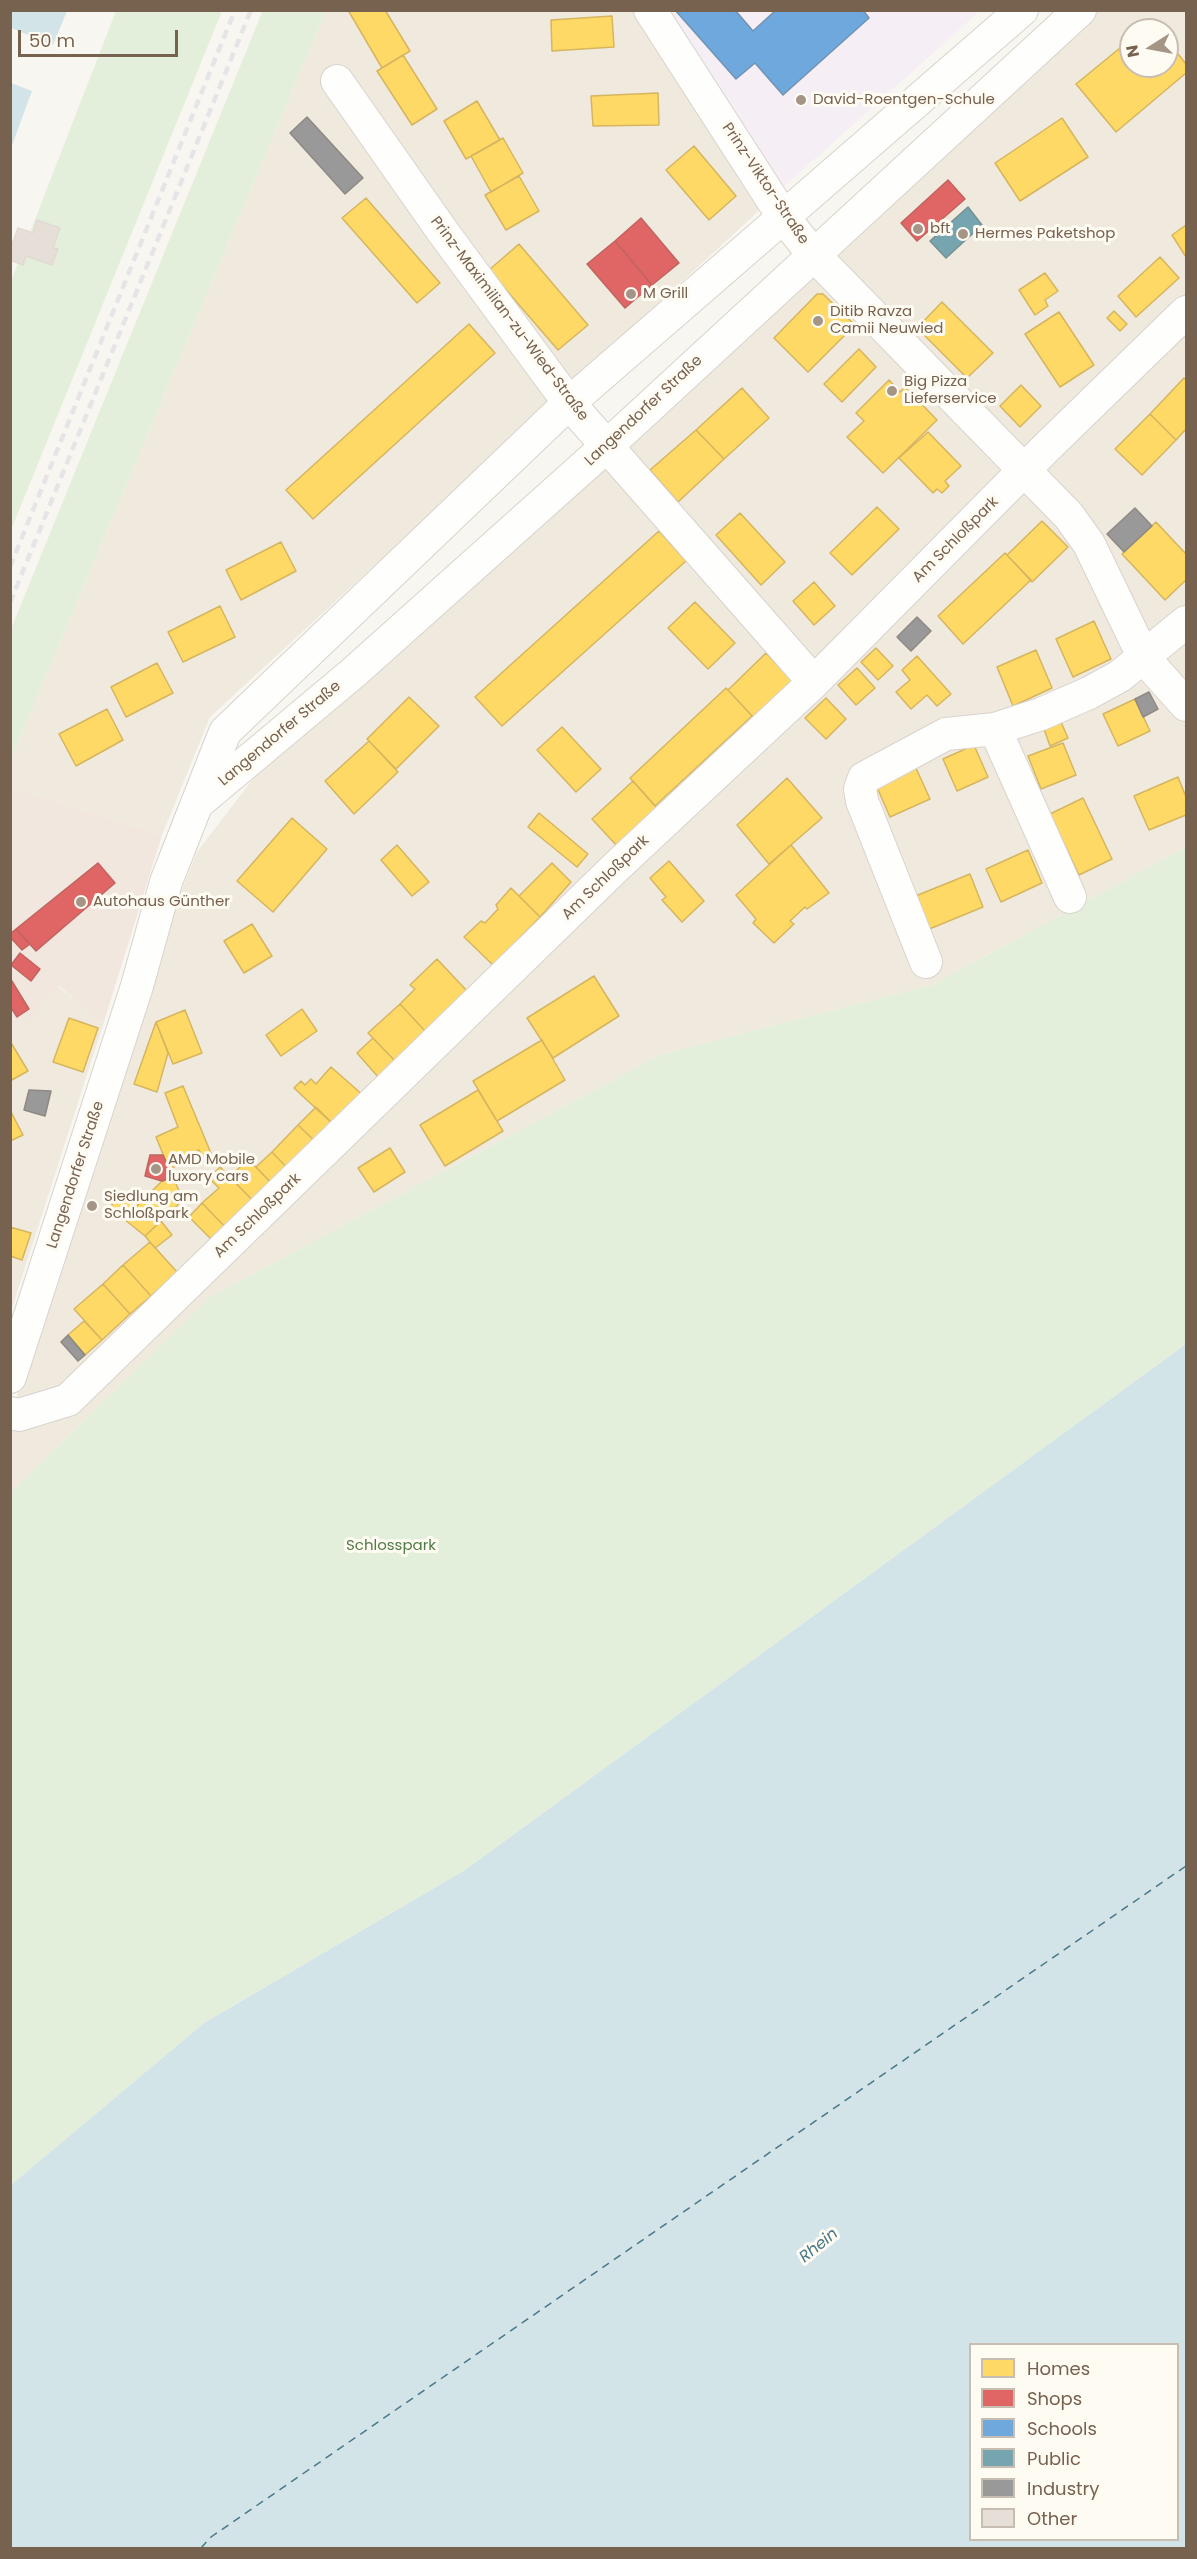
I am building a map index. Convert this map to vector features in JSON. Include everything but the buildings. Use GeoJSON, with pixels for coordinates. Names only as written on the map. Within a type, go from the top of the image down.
{"type":"FeatureCollection","features":[{"type":"Feature","properties":{"kind":"street","name":"Prinz-Viktor-Straße"},"geometry":{"type":"LineString","coordinates":[[650,10],[784,218],[813,254],[1069,516],[1089,544],[1144,658],[1186,705]]}},
{"type":"Feature","properties":{"kind":"street","name":"Langendorfer Straße"},"geometry":{"type":"LineString","coordinates":[[10,1377],[137,986],[166,882],[225,732],[569,403],[1022,10]]}},
{"type":"Feature","properties":{"kind":"street","name":"Langendorfer Straße"},"geometry":{"type":"LineString","coordinates":[[199,802],[353,673],[608,445],[1080,10]]}},
{"type":"Feature","properties":{"kind":"street","name":"Prinz-Maximilian-zu-Wied-Straße"},"geometry":{"type":"LineString","coordinates":[[337,81],[443,232],[569,403],[814,682]]}},
{"type":"Feature","properties":{"kind":"street","name":"Am Schloßpark"},"geometry":{"type":"LineString","coordinates":[[10,1413],[19,1415],[68,1401],[615,868],[814,682],[1186,312]]}},
{"type":"Feature","properties":{"kind":"street"},"geometry":{"type":"LineString","coordinates":[[926,962],[862,801],[860,789],[864,778],[946,734],[995,729],[1041,714],[1089,693],[1120,676],[1186,622]]}},
{"type":"Feature","properties":{"kind":"street"},"geometry":{"type":"LineString","coordinates":[[995,729],[1070,897]]}},
{"type":"Feature","properties":{"kind":"shaded area"},"geometry":{"type":"Polygon","coordinates":[[[326,11],[633,11],[763,207],[210,717],[162,835],[11,787],[11,759],[326,11]]]}},
{"type":"Feature","properties":{"kind":"shaded area","name":"David-Roentgen-Schule"},"geometry":{"type":"Polygon","coordinates":[[[662,11],[980,11],[780,190],[662,11]]]}},
{"type":"Feature","properties":{"kind":"shaded area"},"geometry":{"type":"Polygon","coordinates":[[[1089,11],[1186,11],[1186,847],[932,985],[662,1054],[210,1297],[11,1492],[11,1415],[164,934],[197,852],[256,775],[1089,11]]]}},
{"type":"Feature","properties":{"kind":"shaded area"},"geometry":{"type":"Polygon","coordinates":[[[11,787],[162,835],[104,1022],[97,1019],[59,986],[20,1029],[11,1013],[11,787]]]}},
{"type":"Feature","properties":{"kind":"shaded area"},"geometry":{"type":"Polygon","coordinates":[[[11,951],[104,1022],[11,1311],[11,951]]]}},
{"type":"Feature","properties":{"kind":"green space"},"geometry":{"type":"Polygon","coordinates":[[[263,10],[326,11],[11,759],[11,629],[263,10]]]}},
{"type":"Feature","properties":{"kind":"green space"},"geometry":{"type":"Polygon","coordinates":[[[116,11],[222,11],[11,530],[11,281],[116,11]]]}},
{"type":"Feature","properties":{"kind":"green space","name":"Schlosspark"},"geometry":{"type":"Polygon","coordinates":[[[1186,847],[1186,1344],[465,1870],[204,2023],[11,2185],[11,1492],[210,1297],[662,1054],[932,985],[1186,847]]]}},
{"type":"Feature","properties":{"kind":"water"},"geometry":{"type":"Polygon","coordinates":[[[10,11],[67,11],[53,45],[11,28],[10,11]]]}},
{"type":"Feature","properties":{"kind":"water"},"geometry":{"type":"Polygon","coordinates":[[[11,83],[32,91],[11,148],[11,83]]]}},
{"type":"Feature","properties":{"kind":"water","name":"Rhein"},"geometry":{"type":"Polygon","coordinates":[[[1186,1344],[1186,2548],[11,2548],[11,2185],[204,2023],[465,1870],[1186,1344]]]}},
{"type":"Feature","properties":{"kind":"ferry route"},"geometry":{"type":"LineString","coordinates":[[201,2548],[211,2537],[1186,1866]]}},
{"type":"Feature","properties":{"kind":"railway"},"geometry":{"type":"LineString","coordinates":[[10,567],[235,10]]}},
{"type":"Feature","properties":{"kind":"railway"},"geometry":{"type":"LineString","coordinates":[[10,603],[251,10]]}},
{"type":"Feature","properties":{"kind":"place","name":"David-Roentgen-Schule"},"geometry":{"type":"Point","coordinates":[801,100]}},
{"type":"Feature","properties":{"kind":"place","name":"bft"},"geometry":{"type":"Point","coordinates":[918,229]}},
{"type":"Feature","properties":{"kind":"place","name":"Hermes Paketshop"},"geometry":{"type":"Point","coordinates":[963,234]}},
{"type":"Feature","properties":{"kind":"place","name":"M Grill"},"geometry":{"type":"Point","coordinates":[631,294]}},
{"type":"Feature","properties":{"kind":"place","name":"Ditib Ravza Camii Neuwied"},"geometry":{"type":"Point","coordinates":[818,321]}},
{"type":"Feature","properties":{"kind":"place","name":"Big Pizza Lieferservice"},"geometry":{"type":"Point","coordinates":[892,391]}},
{"type":"Feature","properties":{"kind":"place","name":"Autohaus Günther"},"geometry":{"type":"Point","coordinates":[81,902]}},
{"type":"Feature","properties":{"kind":"place","name":"AMD Mobile luxory cars"},"geometry":{"type":"Point","coordinates":[156,1169]}},
{"type":"Feature","properties":{"kind":"place","name":"Siedlung am Schloßpark"},"geometry":{"type":"Point","coordinates":[92,1206]}}]}
